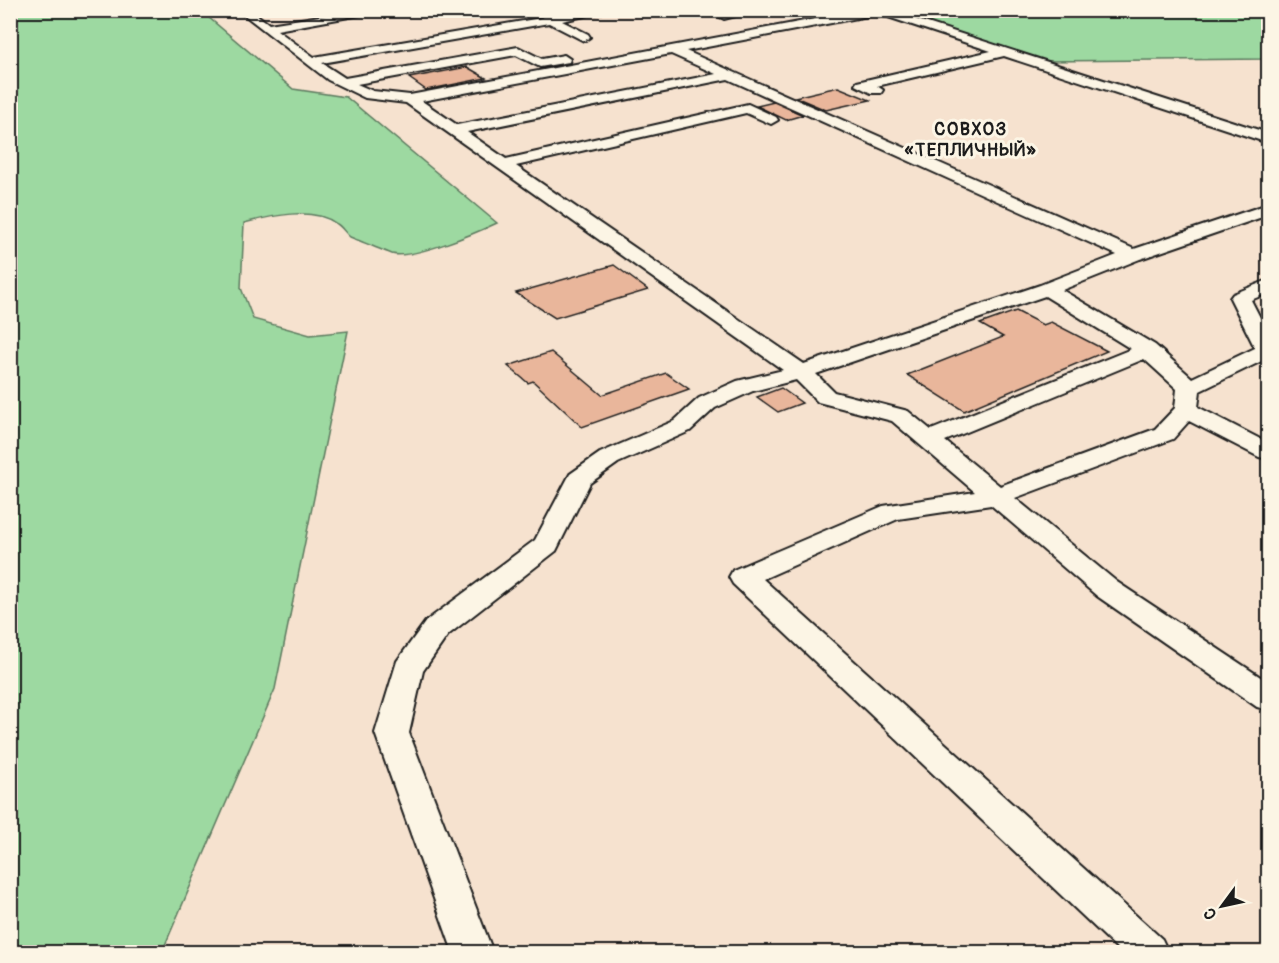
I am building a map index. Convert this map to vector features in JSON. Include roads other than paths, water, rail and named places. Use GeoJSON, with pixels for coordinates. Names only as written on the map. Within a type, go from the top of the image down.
{"type":"FeatureCollection","features":[{"type":"Feature","properties":{"kind":"lane"},"geometry":{"type":"LineString","coordinates":[[243,10],[310,61],[370,95],[387,99],[410,99],[843,17],[873,12],[890,14],[1269,138]]}},
{"type":"Feature","properties":{"kind":"lane"},"geometry":{"type":"LineString","coordinates":[[267,28],[383,10]]}},
{"type":"Feature","properties":{"kind":"lane"},"geometry":{"type":"LineString","coordinates":[[531,10],[584,37]]}},
{"type":"Feature","properties":{"kind":"lane"},"geometry":{"type":"LineString","coordinates":[[310,61],[607,10]]}},
{"type":"Feature","properties":{"kind":"lane"},"geometry":{"type":"LineString","coordinates":[[724,16],[754,10]]}},
{"type":"Feature","properties":{"kind":"lane"},"geometry":{"type":"LineString","coordinates":[[344,82],[518,51],[540,63],[774,15],[825,11],[843,17]]}},
{"type":"Feature","properties":{"kind":"lane"},"geometry":{"type":"LineString","coordinates":[[674,50],[1133,255]]}},
{"type":"Feature","properties":{"kind":"lane"},"geometry":{"type":"LineString","coordinates":[[876,90],[862,85],[1005,52]]}},
{"type":"Feature","properties":{"kind":"lane"},"geometry":{"type":"LineString","coordinates":[[454,130],[730,75]]}},
{"type":"Feature","properties":{"kind":"lane"},"geometry":{"type":"LineString","coordinates":[[410,99],[801,372],[826,397],[900,416],[930,439],[994,497],[1107,589],[1269,698]]}},
{"type":"Feature","properties":{"kind":"lane"},"geometry":{"type":"LineString","coordinates":[[504,164],[748,108],[771,120]]}},
{"type":"Feature","properties":{"kind":"lane"},"geometry":{"type":"LineString","coordinates":[[473,952],[392,733],[408,669],[437,628],[546,544],[579,479],[609,458],[682,426],[707,403],[745,386],[801,372],[1047,290],[1133,255],[1269,209]]}},
{"type":"Feature","properties":{"kind":"lane"},"geometry":{"type":"LineString","coordinates":[[1148,952],[743,577],[892,512],[994,497],[1164,434],[1188,399],[1268,350],[1240,298],[1269,286]]}},
{"type":"Feature","properties":{"kind":"lane"},"geometry":{"type":"LineString","coordinates":[[1047,290],[1147,350],[1174,371],[1188,399],[1269,452]]}},
{"type":"Feature","properties":{"kind":"lane"},"geometry":{"type":"LineString","coordinates":[[930,439],[1147,350]]}},
{"type":"Feature","properties":{"kind":"district","name":"СОВХОЗ «ТЕПЛИЧНЫЙ»"},"geometry":{"type":"Point","coordinates":[971,139]}}]}
